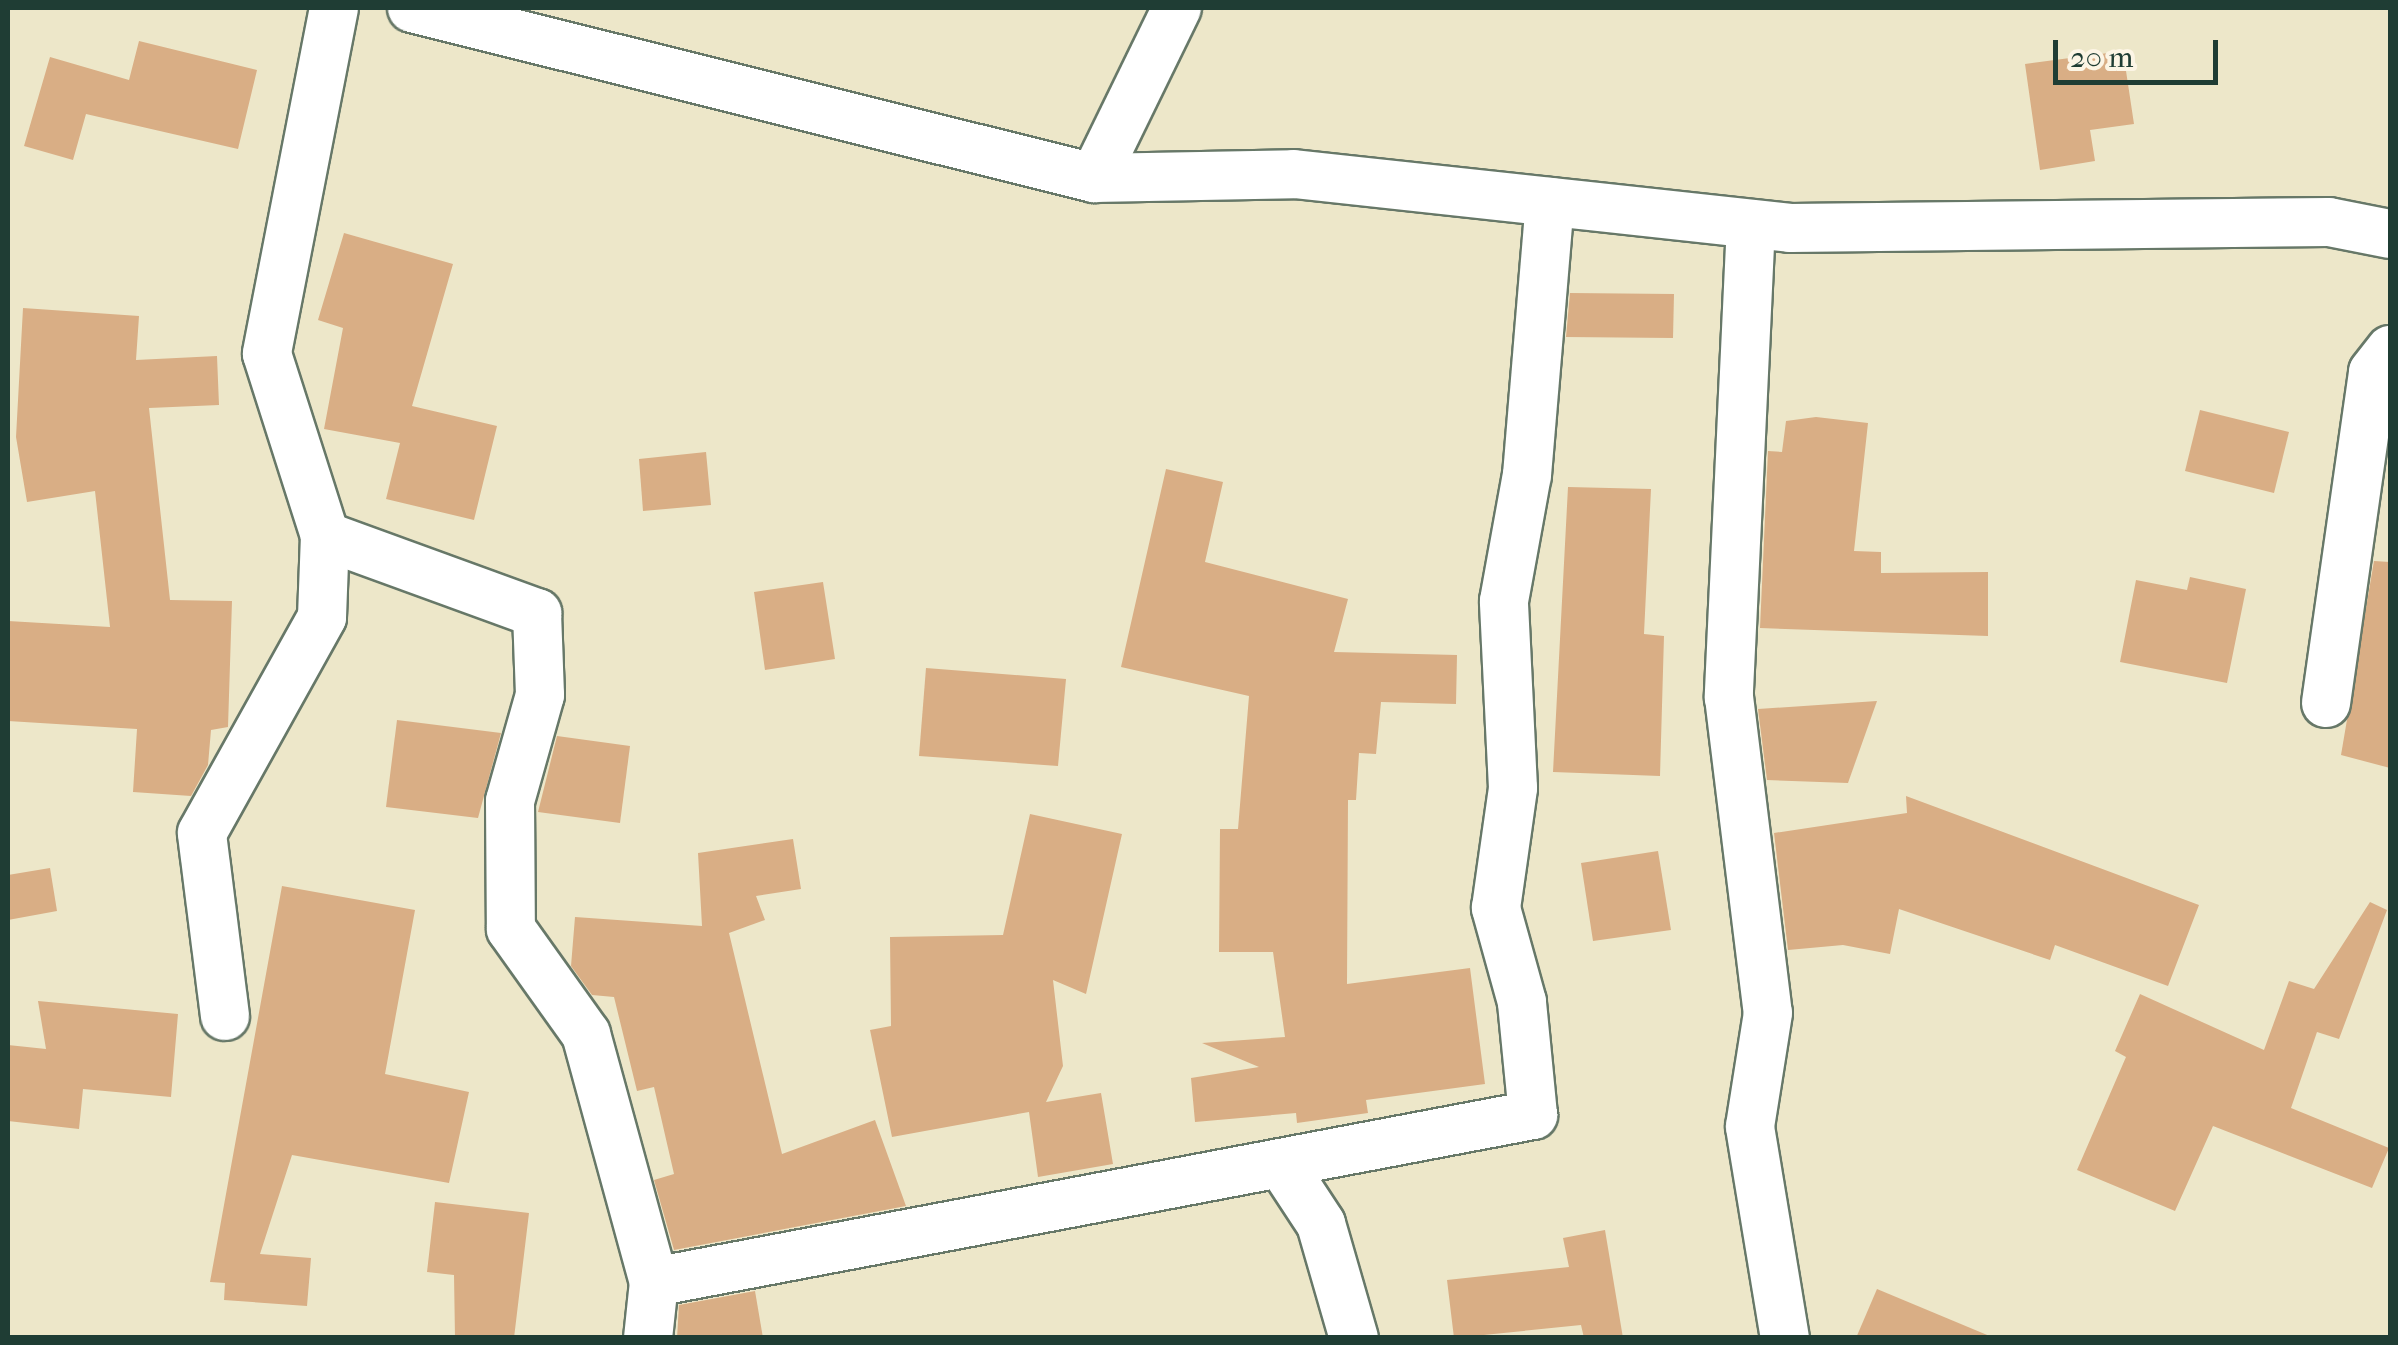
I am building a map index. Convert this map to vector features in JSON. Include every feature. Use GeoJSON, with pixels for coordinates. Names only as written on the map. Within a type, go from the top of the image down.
{"type":"FeatureCollection","features":[{"type":"Feature","properties":{"kind":"street"},"geometry":{"type":"LineString","coordinates":[[225,1016],[202,833],[322,617],[325,536],[267,354],[334,8]]}},
{"type":"Feature","properties":{"kind":"street"},"geometry":{"type":"LineString","coordinates":[[412,8],[1094,178],[1294,174],[1752,224],[2329,222],[2390,234]]}},
{"type":"Feature","properties":{"kind":"street"},"geometry":{"type":"LineString","coordinates":[[1094,178],[1177,8]]}},
{"type":"Feature","properties":{"kind":"street"},"geometry":{"type":"LineString","coordinates":[[654,1282],[1533,1115],[1522,1002],[1496,908],[1514,788],[1504,601],[1527,475],[1550,202]]}},
{"type":"Feature","properties":{"kind":"street"},"geometry":{"type":"LineString","coordinates":[[1752,224],[1728,697],[1768,1013],[1750,1127],[1785,1338]]}},
{"type":"Feature","properties":{"kind":"street"},"geometry":{"type":"LineString","coordinates":[[2326,704],[2372,372],[2390,350]]}},
{"type":"Feature","properties":{"kind":"street"},"geometry":{"type":"LineString","coordinates":[[325,536],[537,613],[540,695],[510,802],[511,930],[586,1034],[654,1282],[648,1338]]}},
{"type":"Feature","properties":{"kind":"street"},"geometry":{"type":"LineString","coordinates":[[1281,1163],[1322,1224],[1354,1338]]}},
{"type":"Feature","properties":{"kind":"building"},"geometry":{"type":"Polygon","coordinates":[[[139,41],[257,70],[238,149],[86,114],[73,160],[24,146],[50,57],[129,80],[139,41]]]}},
{"type":"Feature","properties":{"kind":"building"},"geometry":{"type":"Polygon","coordinates":[[[2123,51],[2134,124],[2090,130],[2095,161],[2040,170],[2025,64],[2123,51]]]}},
{"type":"Feature","properties":{"kind":"building"},"geometry":{"type":"Polygon","coordinates":[[[344,233],[453,264],[412,406],[497,426],[474,520],[386,499],[400,443],[324,429],[343,328],[318,320],[344,233]]]}},
{"type":"Feature","properties":{"kind":"building"},"geometry":{"type":"Polygon","coordinates":[[[1570,293],[1674,294],[1673,338],[1566,337],[1570,293]]]}},
{"type":"Feature","properties":{"kind":"building"},"geometry":{"type":"Polygon","coordinates":[[[23,308],[139,316],[136,360],[217,356],[219,405],[149,408],[170,600],[232,601],[228,727],[211,730],[208,765],[191,796],[133,792],[137,729],[8,721],[8,621],[110,627],[95,491],[27,502],[16,437],[23,308]]]}},
{"type":"Feature","properties":{"kind":"building"},"geometry":{"type":"Polygon","coordinates":[[[2200,410],[2289,432],[2274,493],[2185,471],[2200,410]]]}},
{"type":"Feature","properties":{"kind":"building"},"geometry":{"type":"Polygon","coordinates":[[[1816,417],[1868,423],[1854,551],[1881,552],[1881,573],[1988,572],[1988,636],[1760,628],[1768,451],[1782,452],[1786,421],[1816,417]]]}},
{"type":"Feature","properties":{"kind":"building"},"geometry":{"type":"Polygon","coordinates":[[[706,452],[711,505],[643,511],[639,459],[706,452]]]}},
{"type":"Feature","properties":{"kind":"building"},"geometry":{"type":"Polygon","coordinates":[[[1166,469],[1223,482],[1205,562],[1348,599],[1334,652],[1457,655],[1456,704],[1381,702],[1376,754],[1359,753],[1356,800],[1348,800],[1347,984],[1470,968],[1485,1084],[1366,1100],[1368,1113],[1297,1123],[1296,1113],[1195,1122],[1191,1078],[1259,1067],[1202,1043],[1285,1037],[1273,952],[1219,952],[1220,829],[1238,829],[1249,696],[1121,667],[1166,469]]]}},
{"type":"Feature","properties":{"kind":"building"},"geometry":{"type":"Polygon","coordinates":[[[1568,487],[1651,489],[1644,634],[1664,636],[1660,776],[1553,772],[1568,487]]]}},
{"type":"Feature","properties":{"kind":"building"},"geometry":{"type":"Polygon","coordinates":[[[2374,561],[2390,562],[2390,768],[2341,755],[2374,561]]]}},
{"type":"Feature","properties":{"kind":"building"},"geometry":{"type":"Polygon","coordinates":[[[2190,577],[2246,589],[2227,683],[2120,662],[2136,580],[2187,590],[2190,577]]]}},
{"type":"Feature","properties":{"kind":"building"},"geometry":{"type":"Polygon","coordinates":[[[823,582],[835,659],[765,670],[754,592],[823,582]]]}},
{"type":"Feature","properties":{"kind":"building"},"geometry":{"type":"Polygon","coordinates":[[[926,668],[1066,679],[1058,766],[919,756],[926,668]]]}},
{"type":"Feature","properties":{"kind":"building"},"geometry":{"type":"Polygon","coordinates":[[[1877,701],[1848,783],[1767,780],[1758,709],[1877,701]]]}},
{"type":"Feature","properties":{"kind":"building"},"geometry":{"type":"Polygon","coordinates":[[[397,720],[501,733],[478,818],[386,807],[397,720]]]}},
{"type":"Feature","properties":{"kind":"building"},"geometry":{"type":"Polygon","coordinates":[[[557,736],[630,746],[620,823],[538,812],[557,736]]]}},
{"type":"Feature","properties":{"kind":"building"},"geometry":{"type":"Polygon","coordinates":[[[1906,796],[2199,905],[2168,986],[2055,945],[2050,960],[1899,909],[1890,954],[1843,945],[1788,950],[1774,833],[1907,813],[1906,796]]]}},
{"type":"Feature","properties":{"kind":"building"},"geometry":{"type":"Polygon","coordinates":[[[1030,814],[1122,834],[1086,994],[1053,980],[1063,1066],[1046,1102],[1101,1093],[1113,1164],[1038,1177],[1029,1112],[892,1137],[870,1030],[891,1026],[890,937],[1003,935],[1030,814]]]}},
{"type":"Feature","properties":{"kind":"building"},"geometry":{"type":"Polygon","coordinates":[[[793,839],[801,889],[756,896],[765,920],[729,933],[782,1154],[875,1120],[906,1206],[674,1250],[654,1180],[674,1174],[654,1087],[637,1091],[614,997],[592,995],[571,966],[575,917],[702,926],[698,853],[793,839]]]}},
{"type":"Feature","properties":{"kind":"building"},"geometry":{"type":"Polygon","coordinates":[[[1658,851],[1671,930],[1593,941],[1581,863],[1658,851]]]}},
{"type":"Feature","properties":{"kind":"building"},"geometry":{"type":"Polygon","coordinates":[[[50,868],[57,911],[8,920],[8,875],[50,868]]]}},
{"type":"Feature","properties":{"kind":"building"},"geometry":{"type":"Polygon","coordinates":[[[282,886],[415,910],[385,1074],[469,1092],[449,1183],[292,1155],[260,1254],[311,1258],[307,1306],[224,1300],[225,1283],[210,1282],[282,886]]]}},
{"type":"Feature","properties":{"kind":"building"},"geometry":{"type":"Polygon","coordinates":[[[2370,902],[2387,910],[2339,1039],[2317,1032],[2291,1108],[2389,1148],[2372,1188],[2213,1126],[2175,1211],[2077,1170],[2126,1057],[2115,1051],[2140,994],[2264,1050],[2289,981],[2314,989],[2370,902]]]}},
{"type":"Feature","properties":{"kind":"building"},"geometry":{"type":"Polygon","coordinates":[[[38,1001],[178,1014],[171,1097],[83,1089],[79,1129],[8,1121],[8,1045],[46,1049],[38,1001]]]}},
{"type":"Feature","properties":{"kind":"building"},"geometry":{"type":"Polygon","coordinates":[[[435,1202],[529,1213],[514,1338],[455,1338],[454,1275],[427,1272],[435,1202]]]}},
{"type":"Feature","properties":{"kind":"building"},"geometry":{"type":"Polygon","coordinates":[[[1605,1230],[1623,1338],[1584,1338],[1581,1325],[1454,1338],[1447,1280],[1569,1267],[1563,1238],[1605,1230]]]}},
{"type":"Feature","properties":{"kind":"building"},"geometry":{"type":"Polygon","coordinates":[[[1877,1289],[1992,1337],[1992,1338],[1856,1338],[1877,1289]]]}},
{"type":"Feature","properties":{"kind":"building"},"geometry":{"type":"Polygon","coordinates":[[[755,1291],[763,1338],[677,1338],[679,1305],[755,1291]]]}}]}
